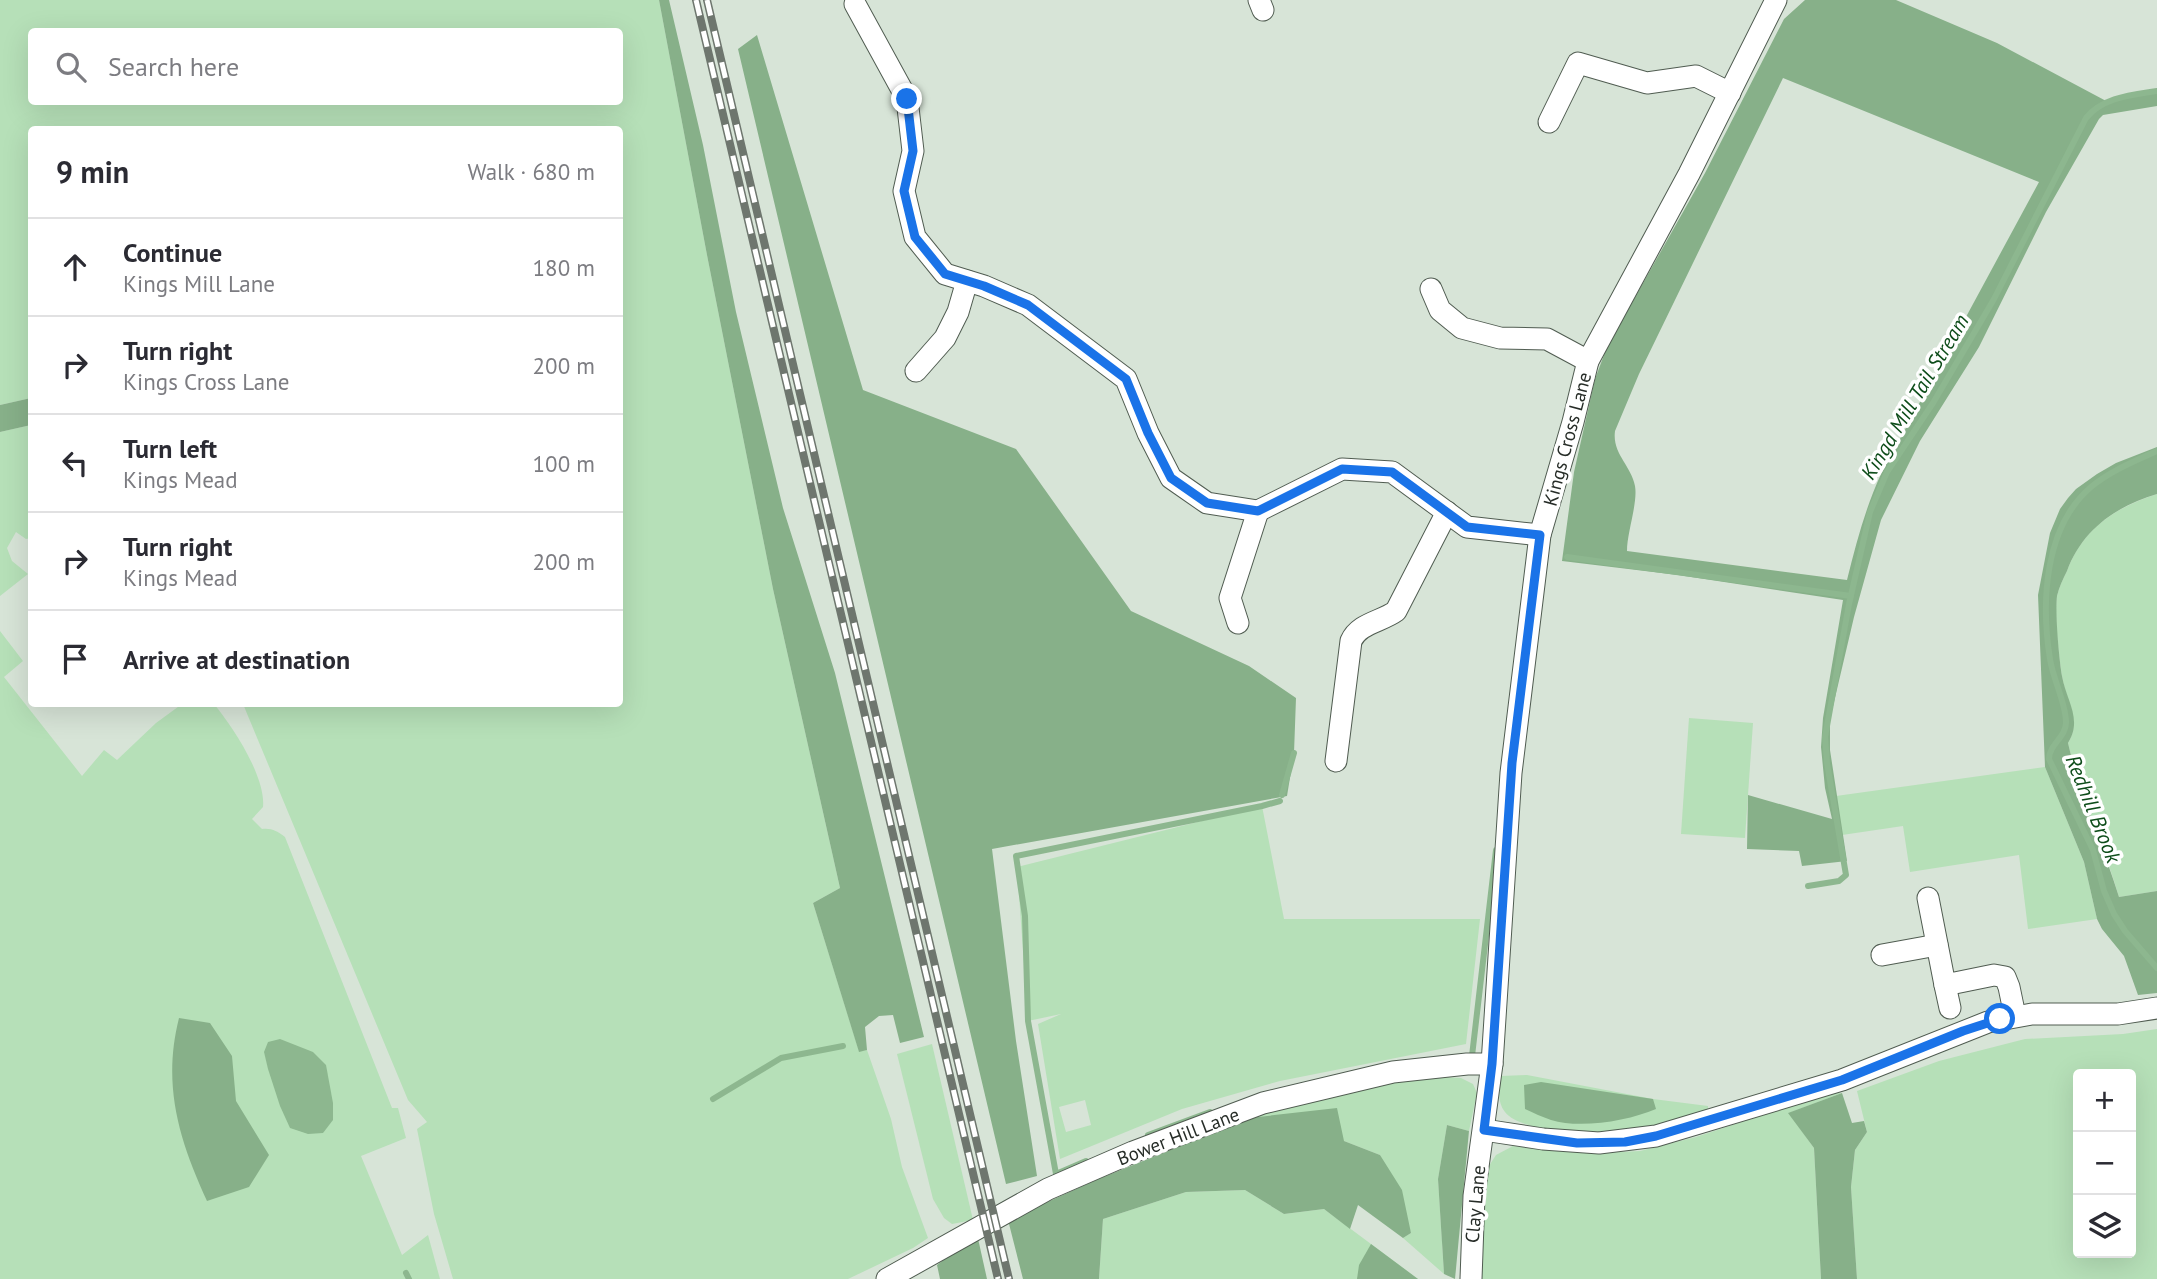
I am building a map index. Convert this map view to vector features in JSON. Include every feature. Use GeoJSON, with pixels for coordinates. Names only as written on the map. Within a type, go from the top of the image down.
{"type":"FeatureCollection","features":[{"type":"Feature","properties":{"kind":"street","name":"Kings Cross Lane"},"geometry":{"type":"LineString","coordinates":[[1484,1130],[1492,1064],[1511,773],[1540,535],[1588,361],[1689,174],[1776,0]]}},
{"type":"Feature","properties":{"kind":"street"},"geometry":{"type":"LineString","coordinates":[[855,4],[907,99],[913,151],[904,191],[915,237],[945,274],[1028,305],[1126,379],[1148,433],[1171,478],[1207,503],[1258,511],[1342,469],[1392,472],[1467,527],[1540,535]]}},
{"type":"Feature","properties":{"kind":"street"},"geometry":{"type":"LineString","coordinates":[[1549,122],[1578,62],[1647,83],[1696,76],[1730,93]]}},
{"type":"Feature","properties":{"kind":"street"},"geometry":{"type":"LineString","coordinates":[[916,371],[945,338],[958,312],[967,281]]}},
{"type":"Feature","properties":{"kind":"street"},"geometry":{"type":"LineString","coordinates":[[1431,289],[1440,310],[1462,328],[1500,338],[1547,339],[1588,361]]}},
{"type":"Feature","properties":{"kind":"street"},"geometry":{"type":"LineString","coordinates":[[1238,623],[1230,598],[1258,511]]}},
{"type":"Feature","properties":{"kind":"street"},"geometry":{"type":"LineString","coordinates":[[1336,761],[1354,634],[1396,611],[1447,512]]}},
{"type":"Feature","properties":{"kind":"street"},"geometry":{"type":"LineString","coordinates":[[1928,898],[1950,1008]]}},
{"type":"Feature","properties":{"kind":"street"},"geometry":{"type":"LineString","coordinates":[[1882,955],[1937,945]]}},
{"type":"Feature","properties":{"kind":"street"},"geometry":{"type":"LineString","coordinates":[[1945,985],[1994,975],[2005,978],[2015,1016]]}},
{"type":"Feature","properties":{"kind":"street"},"geometry":{"type":"LineString","coordinates":[[1484,1130],[1577,1143],[1625,1142],[1656,1136],[1842,1080],[1975,1026],[2015,1016],[2060,1013],[2118,1014],[2155,1009]]}},
{"type":"Feature","properties":{"kind":"street","name":"Bower Hill Lane"},"geometry":{"type":"LineString","coordinates":[[887,1279],[1048,1189],[1133,1152],[1263,1102],[1393,1072],[1492,1064]]}},
{"type":"Feature","properties":{"kind":"street","name":"Clay Lane"},"geometry":{"type":"LineString","coordinates":[[1471,1279],[1474,1196],[1484,1130]]}},
{"type":"Feature","properties":{"kind":"shaded area"},"geometry":{"type":"Polygon","coordinates":[[[0,0],[659,0],[773,589],[840,888],[813,903],[859,1051],[867,1050],[891,1119],[902,1167],[928,1238],[848,1279],[453,1279],[434,1214],[417,1129],[427,1122],[408,1100],[244,707],[623,707],[623,126],[28,126],[28,399],[0,405],[0,0]]]}},
{"type":"Feature","properties":{"kind":"shaded area"},"geometry":{"type":"Polygon","coordinates":[[[659,0],[669,0],[703,145],[736,312],[783,508],[835,673],[924,1037],[900,1043],[893,1015],[879,1016],[865,1027],[867,1050],[859,1052],[813,903],[840,888],[773,589],[659,0]]]}},
{"type":"Feature","properties":{"kind":"shaded area"},"geometry":{"type":"Polygon","coordinates":[[[1805,0],[1896,0],[1997,43],[2108,102],[2157,91],[2157,106],[2103,115],[2099,119],[2046,212],[1979,347],[1920,441],[1881,520],[1830,719],[1830,750],[1847,861],[1802,866],[1799,851],[1747,849],[1748,795],[1832,819],[1825,788],[1821,747],[1823,718],[1843,600],[1562,561],[1574,472],[1595,379],[1607,347],[1705,173],[1784,19],[1805,0]],[[1783,78],[1639,374],[1615,431],[1616,446],[1635,486],[1627,551],[1847,580],[1857,540],[1881,474],[2039,182],[1783,78]]]}},
{"type":"Feature","properties":{"kind":"shaded area"},"geometry":{"type":"Polygon","coordinates":[[[757,35],[863,390],[1016,449],[1131,611],[1249,666],[1296,698],[1294,753],[1287,796],[992,849],[1016,1041],[1037,1176],[1006,1184],[738,49],[757,35]]]}},
{"type":"Feature","properties":{"kind":"shaded area"},"geometry":{"type":"Polygon","coordinates":[[[28,399],[28,426],[0,432],[0,405],[28,399]]]}},
{"type":"Feature","properties":{"kind":"shaded area"},"geometry":{"type":"Polygon","coordinates":[[[28,426],[28,539],[16,532],[7,548],[12,561],[28,574],[0,596],[0,432],[28,426]]]}},
{"type":"Feature","properties":{"kind":"shaded area"},"geometry":{"type":"Polygon","coordinates":[[[2157,447],[2157,494],[2114,513],[2091,532],[2073,556],[2057,596],[2062,676],[2074,718],[2068,743],[2085,801],[2119,897],[2157,891],[2157,993],[2138,995],[2124,956],[2097,919],[2084,862],[2045,767],[2038,595],[2050,533],[2068,498],[2076,489],[2116,463],[2157,447]]]}},
{"type":"Feature","properties":{"kind":"shaded area"},"geometry":{"type":"Polygon","coordinates":[[[2157,494],[2157,891],[2119,897],[2068,743],[2072,735],[2073,718],[2062,676],[2056,604],[2060,586],[2074,556],[2091,531],[2114,513],[2157,494]]]}},
{"type":"Feature","properties":{"kind":"shaded area"},"geometry":{"type":"Polygon","coordinates":[[[0,631],[23,661],[4,677],[82,776],[104,750],[117,760],[156,723],[178,707],[216,707],[230,726],[254,767],[263,795],[263,807],[252,819],[262,829],[274,830],[285,837],[392,1108],[398,1108],[406,1138],[361,1156],[402,1255],[428,1235],[440,1279],[0,1279],[0,631]]]}},
{"type":"Feature","properties":{"kind":"shaded area"},"geometry":{"type":"Polygon","coordinates":[[[1689,718],[1753,723],[1745,838],[1681,834],[1689,718]]]}},
{"type":"Feature","properties":{"kind":"shaded area"},"geometry":{"type":"Polygon","coordinates":[[[2045,767],[2084,862],[2097,919],[2028,929],[2019,855],[1910,872],[1903,826],[1842,835],[1836,796],[2045,767]]]}},
{"type":"Feature","properties":{"kind":"shaded area"},"geometry":{"type":"Polygon","coordinates":[[[1262,806],[1284,919],[1480,919],[1466,1044],[1280,1081],[1182,1109],[1060,1159],[1038,1024],[1061,1014],[1028,1021],[1017,867],[1262,806]],[[1085,1100],[1059,1107],[1066,1132],[1091,1125],[1085,1100]]]}},
{"type":"Feature","properties":{"kind":"shaded area"},"geometry":{"type":"Polygon","coordinates":[[[179,1018],[210,1023],[232,1056],[236,1101],[269,1155],[249,1187],[207,1201],[188,1156],[176,1112],[172,1066],[179,1018]]]}},
{"type":"Feature","properties":{"kind":"shaded area"},"geometry":{"type":"Polygon","coordinates":[[[2157,1029],[2157,1279],[1857,1279],[1851,1187],[1855,1150],[1867,1132],[1857,1091],[1939,1061],[2025,1039],[2123,1034],[2157,1029]]]}},
{"type":"Feature","properties":{"kind":"shaded area"},"geometry":{"type":"Polygon","coordinates":[[[280,1039],[313,1052],[326,1065],[333,1103],[333,1120],[323,1133],[308,1134],[290,1128],[280,1106],[264,1052],[268,1042],[280,1039]]]}},
{"type":"Feature","properties":{"kind":"shaded area"},"geometry":{"type":"Polygon","coordinates":[[[932,1044],[973,1220],[952,1224],[944,1218],[933,1199],[897,1054],[932,1044]]]}},
{"type":"Feature","properties":{"kind":"shaded area"},"geometry":{"type":"Polygon","coordinates":[[[1527,1075],[1653,1099],[1708,1106],[1708,1111],[1663,1126],[1622,1131],[1577,1132],[1533,1126],[1516,1120],[1505,1112],[1500,1099],[1501,1076],[1527,1075]]]}},
{"type":"Feature","properties":{"kind":"shaded area"},"geometry":{"type":"Polygon","coordinates":[[[1461,1078],[1473,1084],[1477,1093],[1469,1131],[1447,1125],[1438,1179],[1444,1274],[1403,1238],[1411,1233],[1380,1155],[1344,1141],[1249,1118],[1264,1109],[1394,1080],[1461,1078]]]}},
{"type":"Feature","properties":{"kind":"shaded area"},"geometry":{"type":"Polygon","coordinates":[[[1541,1082],[1653,1099],[1656,1109],[1604,1122],[1563,1123],[1525,1109],[1524,1085],[1541,1082]]]}},
{"type":"Feature","properties":{"kind":"shaded area"},"geometry":{"type":"Polygon","coordinates":[[[1832,1092],[1842,1093],[1789,1113],[1814,1148],[1821,1279],[1481,1279],[1485,1172],[1496,1155],[1513,1146],[1566,1152],[1640,1151],[1696,1137],[1832,1092]]]}},
{"type":"Feature","properties":{"kind":"shaded area"},"geometry":{"type":"Polygon","coordinates":[[[1842,1093],[1852,1123],[1864,1121],[1867,1132],[1855,1150],[1851,1187],[1857,1279],[1821,1279],[1814,1148],[1788,1113],[1842,1093]]]}},
{"type":"Feature","properties":{"kind":"shaded area"},"geometry":{"type":"Polygon","coordinates":[[[1337,1108],[1344,1141],[1380,1155],[1402,1190],[1411,1233],[1403,1238],[1358,1205],[1350,1229],[1324,1209],[1284,1214],[1245,1190],[1186,1192],[1103,1219],[1099,1279],[1023,1279],[1008,1220],[1096,1180],[1249,1118],[1337,1108]]]}},
{"type":"Feature","properties":{"kind":"shaded area"},"geometry":{"type":"Polygon","coordinates":[[[1447,1125],[1469,1131],[1455,1279],[1444,1274],[1438,1179],[1447,1125]]]}},
{"type":"Feature","properties":{"kind":"shaded area"},"geometry":{"type":"Polygon","coordinates":[[[1245,1190],[1284,1214],[1324,1209],[1418,1279],[1099,1279],[1103,1219],[1186,1192],[1245,1190]]]}},
{"type":"Feature","properties":{"kind":"shaded area"},"geometry":{"type":"Polygon","coordinates":[[[977,1234],[987,1279],[940,1279],[937,1265],[977,1234]]]}},
{"type":"Feature","properties":{"kind":"shaded area"},"geometry":{"type":"Polygon","coordinates":[[[1371,1244],[1418,1279],[1357,1279],[1359,1265],[1371,1244]]]}},
{"type":"Feature","properties":{"kind":"waterway","name":"Kingd Mill Tail Stream"},"geometry":{"type":"LineString","coordinates":[[1808,886],[1839,881],[1846,875],[1825,737],[1849,604],[1870,512],[1887,472],[1933,403],[1994,299],[2086,118],[2109,101],[2157,91]]}},
{"type":"Feature","properties":{"kind":"waterway","name":"Redhill Brook"},"geometry":{"type":"LineString","coordinates":[[2157,451],[2106,476],[2075,504],[2055,544],[2046,614],[2050,659],[2066,721],[2064,732],[2052,749],[2049,759],[2093,850],[2104,891],[2114,914],[2157,968]]}},
{"type":"Feature","properties":{"kind":"waterway"},"geometry":{"type":"LineString","coordinates":[[1567,557],[1851,596]]}},
{"type":"Feature","properties":{"kind":"waterway"},"geometry":{"type":"LineString","coordinates":[[1282,795],[1294,753]]}},
{"type":"Feature","properties":{"kind":"waterway"},"geometry":{"type":"LineString","coordinates":[[1086,1161],[1056,1174],[1028,1021],[1025,916],[1016,856],[1280,801]]}},
{"type":"Feature","properties":{"kind":"waterway"},"geometry":{"type":"LineString","coordinates":[[1466,1056],[1472,1056],[1496,850]]}},
{"type":"Feature","properties":{"kind":"waterway"},"geometry":{"type":"LineString","coordinates":[[713,1099],[781,1058],[843,1046]]}},
{"type":"Feature","properties":{"kind":"waterway"},"geometry":{"type":"LineString","coordinates":[[1148,1135],[1210,1112]]}},
{"type":"Feature","properties":{"kind":"waterway"},"geometry":{"type":"LineString","coordinates":[[406,1273],[409,1279]]}},
{"type":"Feature","properties":{"kind":"railway"},"geometry":{"type":"LineString","coordinates":[[696,0],[998,1279]]}},
{"type":"Feature","properties":{"kind":"railway"},"geometry":{"type":"LineString","coordinates":[[707,0],[1009,1279]]}},
{"type":"Feature","properties":{"kind":"route"},"geometry":{"type":"LineString","coordinates":[[907,99],[913,151],[904,191],[915,237],[945,274],[984,286],[1028,305],[1126,379],[1148,433],[1171,478],[1207,503],[1258,511],[1342,469],[1392,472],[1467,527],[1540,535],[1506,825],[1492,1064],[1484,1130],[1577,1143],[1625,1142],[1656,1136],[1842,1080],[1963,1031],[2000,1019]]}}]}
